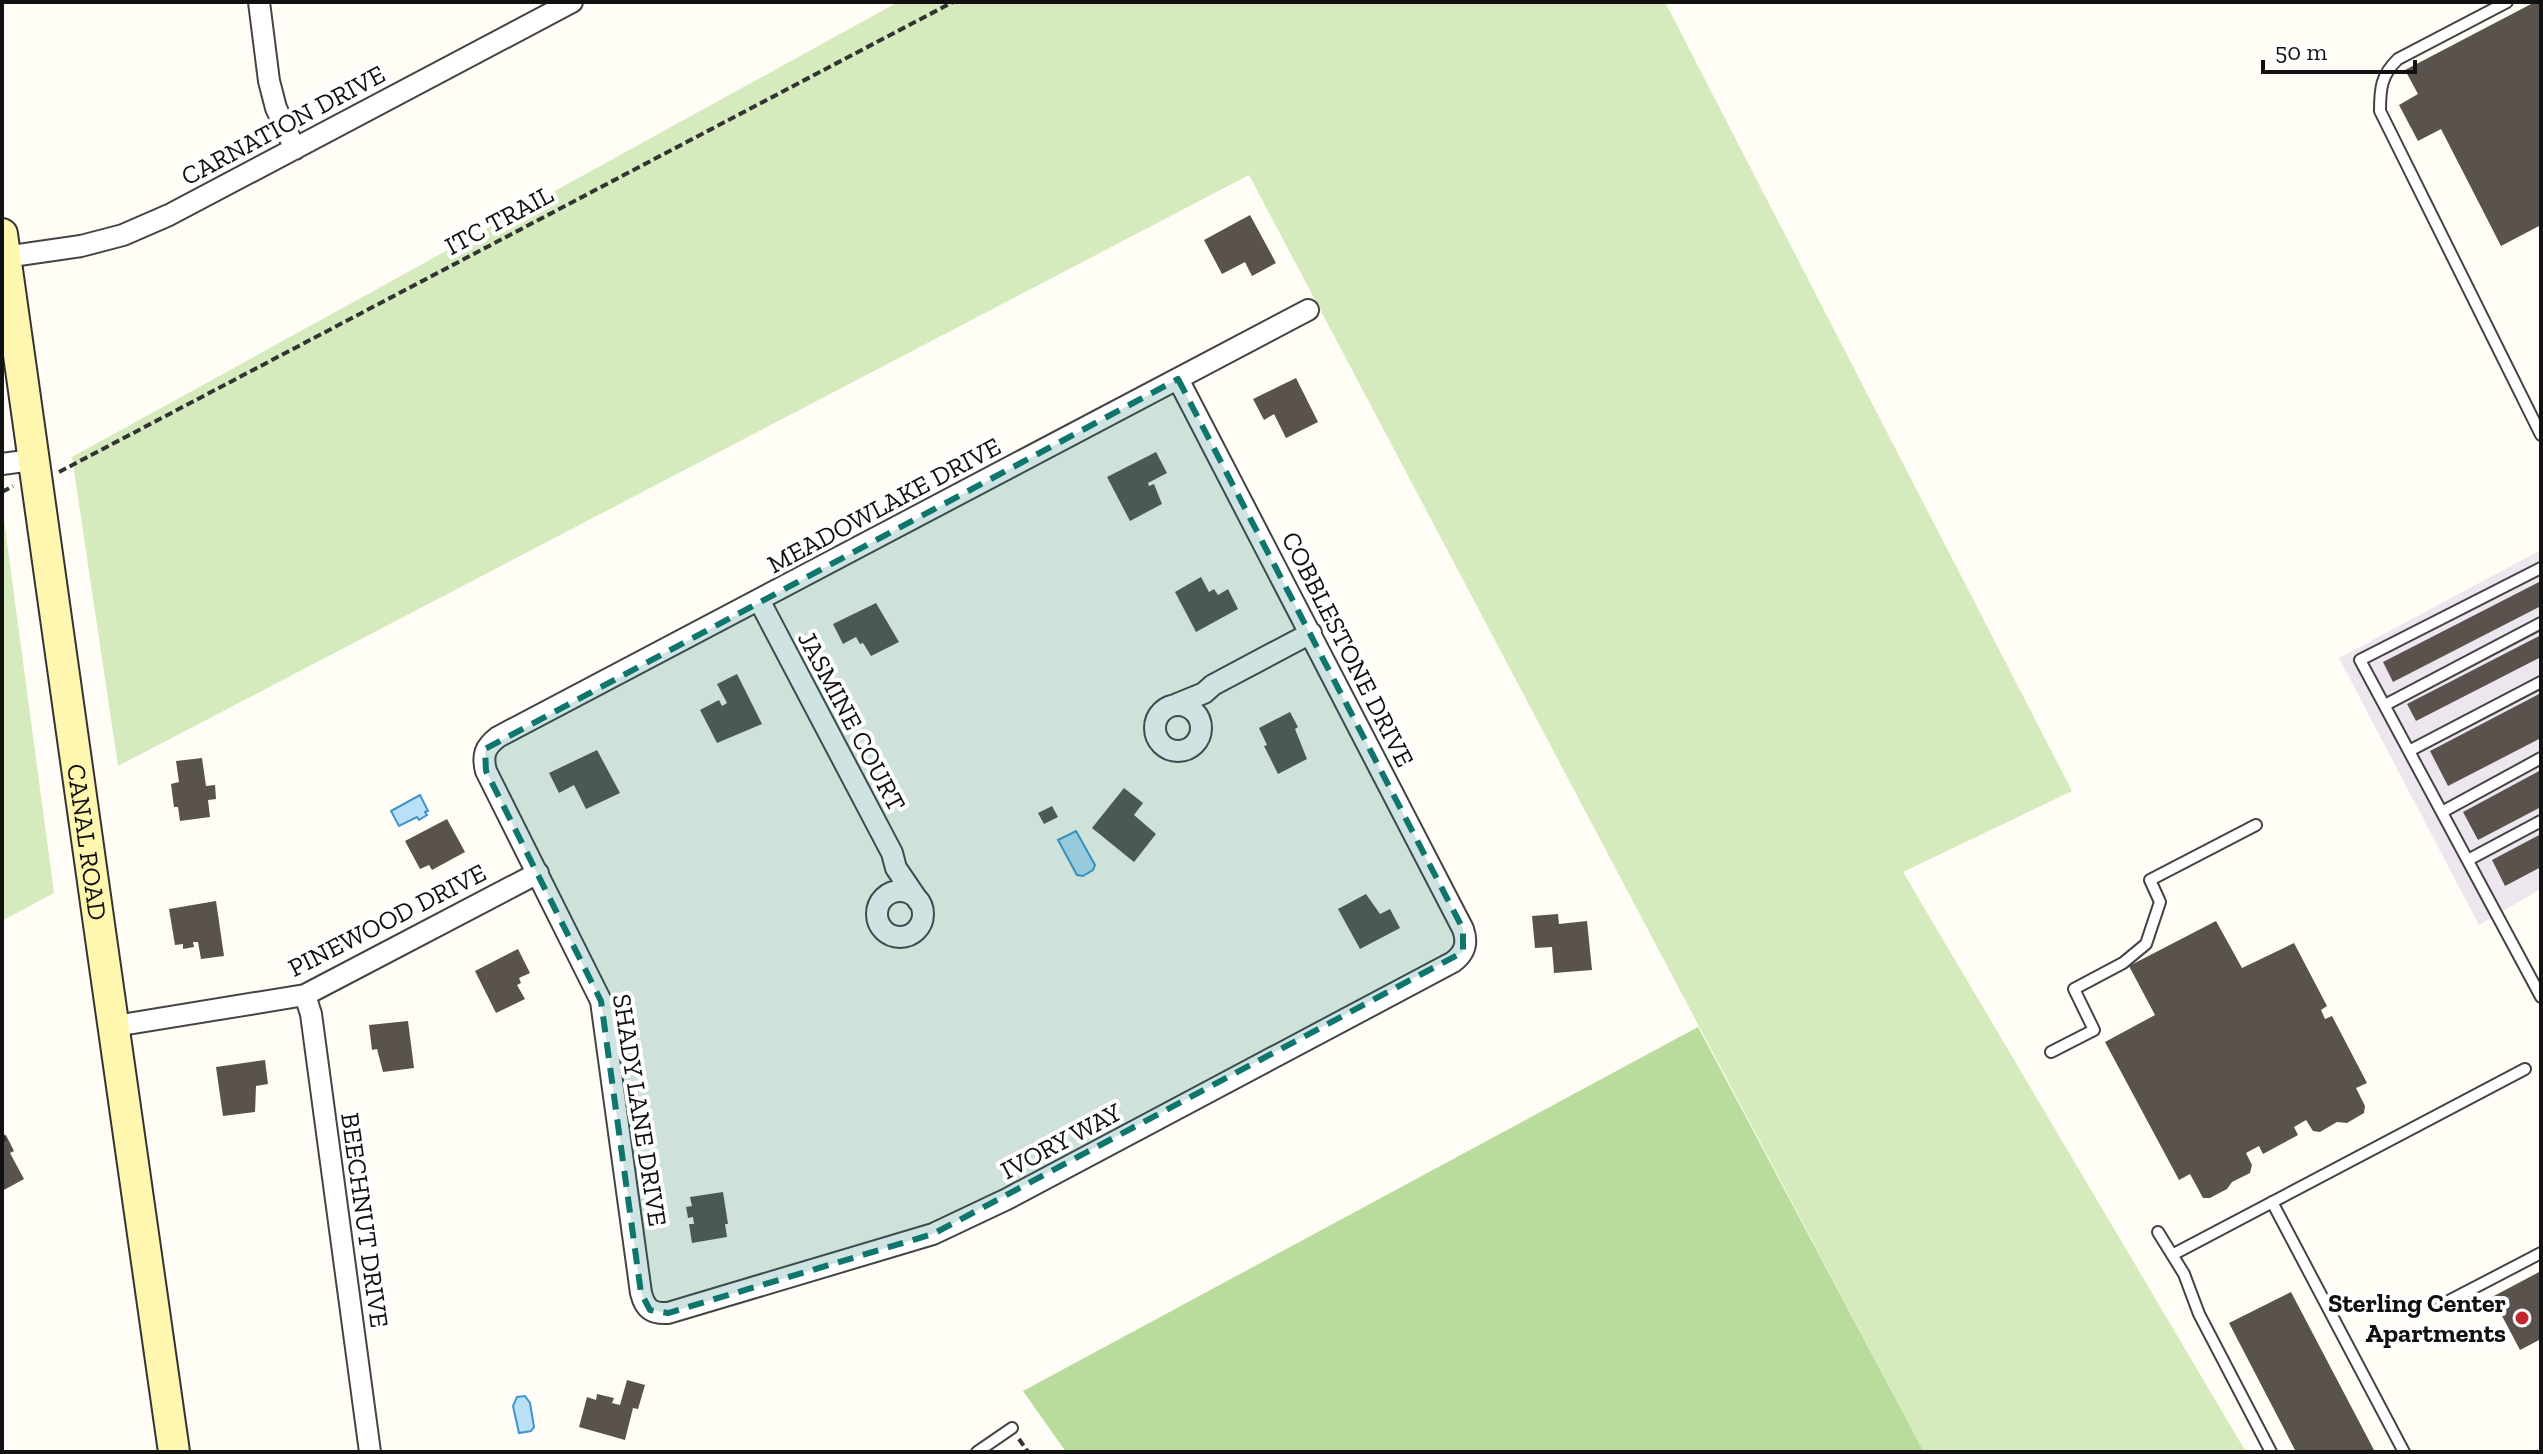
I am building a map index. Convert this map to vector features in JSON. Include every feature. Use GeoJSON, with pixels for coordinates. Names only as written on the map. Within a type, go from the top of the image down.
{"type":"FeatureCollection","features":[{"type":"Feature","properties":{"kind":"street"},"geometry":{"type":"LineString","coordinates":[[259,2],[269,81],[276,108],[295,149]]}},
{"type":"Feature","properties":{"kind":"street","name":"CARNATION DRIVE"},"geometry":{"type":"LineString","coordinates":[[4,246],[81,246],[123,235],[169,215],[572,2]]}},
{"type":"Feature","properties":{"kind":"street","name":"CANAL ROAD"},"geometry":{"type":"LineString","coordinates":[[4,246],[174,1452]]}},
{"type":"Feature","properties":{"kind":"street","name":"MEADOWLAKE DRIVE"},"geometry":{"type":"LineString","coordinates":[[485,749],[498,737],[1308,310]]}},
{"type":"Feature","properties":{"kind":"street","name":"COBBLESTONE DRIVE"},"geometry":{"type":"LineString","coordinates":[[1178,379],[1463,929],[1466,945]]}},
{"type":"Feature","properties":{"kind":"street"},"geometry":{"type":"LineString","coordinates":[[2,464],[32,460]]}},
{"type":"Feature","properties":{"kind":"street","name":"JASMINE COURT"},"geometry":{"type":"LineString","coordinates":[[759,600],[885,839],[896,868],[919,902]]}},
{"type":"Feature","properties":{"kind":"street"},"geometry":{"type":"LineString","coordinates":[[1204,693],[1199,737],[1195,744],[1181,751],[1167,748],[1157,738],[1155,723],[1163,710],[1204,693],[1213,685],[1311,633]]}},
{"type":"Feature","properties":{"kind":"street"},"geometry":{"type":"LineString","coordinates":[[1177,704],[1192,709],[1201,722]]}},
{"type":"Feature","properties":{"kind":"street","name":"SHADY LANE DRIVE"},"geometry":{"type":"LineString","coordinates":[[485,749],[483,759],[486,771],[601,1001],[641,1293],[650,1310]]}},
{"type":"Feature","properties":{"kind":"street"},"geometry":{"type":"LineString","coordinates":[[885,896],[896,868]]}},
{"type":"Feature","properties":{"kind":"street","name":"PINEWOOD DRIVE"},"geometry":{"type":"LineString","coordinates":[[115,1026],[305,995],[538,873]]}},
{"type":"Feature","properties":{"kind":"street"},"geometry":{"type":"LineString","coordinates":[[899,890],[907,892],[919,902],[921,924],[909,935],[895,937],[882,929],[876,916],[880,901],[885,896],[899,890]]}},
{"type":"Feature","properties":{"kind":"street","name":"IVORY WAY"},"geometry":{"type":"LineString","coordinates":[[650,1310],[658,1314],[668,1313],[933,1234],[971,1218],[1453,962],[1466,945]]}},
{"type":"Feature","properties":{"kind":"street","name":"BEECHNUT DRIVE"},"geometry":{"type":"LineString","coordinates":[[305,995],[311,1014],[370,1452]]}},
{"type":"Feature","properties":{"kind":"lane"},"geometry":{"type":"LineString","coordinates":[[2507,2],[2398,59],[2385,71],[2380,86],[2380,111],[2541,435]]}},
{"type":"Feature","properties":{"kind":"lane"},"geometry":{"type":"LineString","coordinates":[[2541,568],[2360,660],[2541,997]]}},
{"type":"Feature","properties":{"kind":"lane"},"geometry":{"type":"LineString","coordinates":[[2385,705],[2541,623]]}},
{"type":"Feature","properties":{"kind":"lane"},"geometry":{"type":"LineString","coordinates":[[2409,751],[2541,682]]}},
{"type":"Feature","properties":{"kind":"lane"},"geometry":{"type":"LineString","coordinates":[[2442,812],[2541,758]]}},
{"type":"Feature","properties":{"kind":"lane"},"geometry":{"type":"LineString","coordinates":[[2468,860],[2541,821]]}},
{"type":"Feature","properties":{"kind":"lane"},"geometry":{"type":"LineString","coordinates":[[2051,1052],[2094,1030],[2074,989],[2123,963],[2146,944],[2160,902],[2150,880],[2256,825]]}},
{"type":"Feature","properties":{"kind":"lane"},"geometry":{"type":"LineString","coordinates":[[2172,1255],[2525,1069]]}},
{"type":"Feature","properties":{"kind":"lane"},"geometry":{"type":"LineString","coordinates":[[2272,1202],[2404,1452]]}},
{"type":"Feature","properties":{"kind":"lane"},"geometry":{"type":"LineString","coordinates":[[2158,1232],[2184,1274],[2199,1314],[2271,1452]]}},
{"type":"Feature","properties":{"kind":"lane"},"geometry":{"type":"LineString","coordinates":[[2441,1305],[2541,1253]]}},
{"type":"Feature","properties":{"kind":"lane"},"geometry":{"type":"LineString","coordinates":[[977,1452],[1015,1433]]}},
{"type":"Feature","properties":{"kind":"path","name":"ITC TRAIL"},"geometry":{"type":"LineString","coordinates":[[63,470],[953,2]]}},
{"type":"Feature","properties":{"kind":"path"},"geometry":{"type":"LineString","coordinates":[[2,492],[11,486]]}},
{"type":"Feature","properties":{"kind":"path"},"geometry":{"type":"LineString","coordinates":[[2,1134],[6,1145]]}},
{"type":"Feature","properties":{"kind":"path"},"geometry":{"type":"LineString","coordinates":[[1015,1433],[1028,1452]]}},
{"type":"Feature","properties":{"kind":"highlighted area"},"geometry":{"type":"Polygon","coordinates":[[[1178,379],[1463,929],[1463,952],[933,1234],[668,1313],[650,1310],[641,1293],[601,1001],[486,771],[485,749],[1178,379]]]}},
{"type":"Feature","properties":{"kind":"shaded area"},"geometry":{"type":"Polygon","coordinates":[[[2541,550],[2541,889],[2479,925],[2339,658],[2541,550]]]}},
{"type":"Feature","properties":{"kind":"green space"},"geometry":{"type":"Polygon","coordinates":[[[898,2],[1665,2],[2072,791],[1903,872],[2246,1452],[1924,1452],[1249,175],[118,766],[72,457],[898,2]]]}},
{"type":"Feature","properties":{"kind":"green space"},"geometry":{"type":"Polygon","coordinates":[[[2,505],[54,893],[2,921],[2,505]]]}},
{"type":"Feature","properties":{"kind":"green space"},"geometry":{"type":"Polygon","coordinates":[[[1698,1027],[1924,1452],[1066,1452],[1023,1391],[1698,1027]]]}},
{"type":"Feature","properties":{"kind":"water"},"geometry":{"type":"Polygon","coordinates":[[[420,795],[427,815],[399,826],[391,811],[420,795]]]}},
{"type":"Feature","properties":{"kind":"water"},"geometry":{"type":"Polygon","coordinates":[[[1076,831],[1095,865],[1083,876],[1077,875],[1058,840],[1076,831]]]}},
{"type":"Feature","properties":{"kind":"water"},"geometry":{"type":"Polygon","coordinates":[[[525,1396],[530,1403],[534,1427],[531,1431],[519,1433],[513,1406],[517,1397],[525,1396]]]}},
{"type":"Feature","properties":{"kind":"building"},"geometry":{"type":"Polygon","coordinates":[[[2535,2],[2541,2],[2541,225],[2501,246],[2441,129],[2418,141],[2399,105],[2418,94],[2405,70],[2535,2]]]}},
{"type":"Feature","properties":{"kind":"building"},"geometry":{"type":"Polygon","coordinates":[[[1250,215],[1276,263],[1252,276],[1245,262],[1222,274],[1204,240],[1250,215]]]}},
{"type":"Feature","properties":{"kind":"building"},"geometry":{"type":"Polygon","coordinates":[[[1296,378],[1318,422],[1286,438],[1274,414],[1264,420],[1253,399],[1296,378]]]}},
{"type":"Feature","properties":{"kind":"building"},"geometry":{"type":"Polygon","coordinates":[[[1156,452],[1167,473],[1148,483],[1149,486],[1154,484],[1162,504],[1130,521],[1107,477],[1156,452]]]}},
{"type":"Feature","properties":{"kind":"building"},"geometry":{"type":"Polygon","coordinates":[[[1201,577],[1209,592],[1214,589],[1218,595],[1228,589],[1238,609],[1196,632],[1175,592],[1201,577]]]}},
{"type":"Feature","properties":{"kind":"building"},"geometry":{"type":"Polygon","coordinates":[[[2541,581],[2541,606],[2393,682],[2383,662],[2541,581]]]}},
{"type":"Feature","properties":{"kind":"building"},"geometry":{"type":"Polygon","coordinates":[[[876,603],[899,642],[871,656],[856,637],[843,644],[833,624],[876,603]]]}},
{"type":"Feature","properties":{"kind":"building"},"geometry":{"type":"Polygon","coordinates":[[[2541,635],[2541,657],[2416,721],[2407,704],[2541,635]]]}},
{"type":"Feature","properties":{"kind":"building"},"geometry":{"type":"Polygon","coordinates":[[[737,674],[762,724],[717,743],[700,710],[719,700],[722,706],[727,703],[717,684],[737,674]]]}},
{"type":"Feature","properties":{"kind":"building"},"geometry":{"type":"Polygon","coordinates":[[[2541,693],[2541,738],[2448,786],[2430,751],[2541,693]]]}},
{"type":"Feature","properties":{"kind":"building"},"geometry":{"type":"Polygon","coordinates":[[[1290,712],[1298,727],[1295,729],[1307,759],[1278,774],[1259,728],[1290,712]]]}},
{"type":"Feature","properties":{"kind":"building"},"geometry":{"type":"Polygon","coordinates":[[[597,750],[620,793],[586,809],[574,785],[559,793],[549,773],[597,750]]]}},
{"type":"Feature","properties":{"kind":"building"},"geometry":{"type":"Polygon","coordinates":[[[202,758],[206,786],[215,785],[216,799],[208,800],[210,817],[180,821],[178,807],[174,807],[171,784],[179,782],[176,761],[202,758]]]}},
{"type":"Feature","properties":{"kind":"building"},"geometry":{"type":"Polygon","coordinates":[[[2541,770],[2541,807],[2478,840],[2463,812],[2541,770]]]}},
{"type":"Feature","properties":{"kind":"building"},"geometry":{"type":"Polygon","coordinates":[[[1124,788],[1143,803],[1134,815],[1156,834],[1134,862],[1092,828],[1124,788]]]}},
{"type":"Feature","properties":{"kind":"building"},"geometry":{"type":"Polygon","coordinates":[[[1052,806],[1058,817],[1044,824],[1038,813],[1052,806]]]}},
{"type":"Feature","properties":{"kind":"building"},"geometry":{"type":"Polygon","coordinates":[[[447,819],[465,852],[432,870],[429,865],[420,869],[405,841],[447,819]]]}},
{"type":"Feature","properties":{"kind":"building"},"geometry":{"type":"Polygon","coordinates":[[[2541,834],[2541,867],[2505,886],[2492,860],[2541,834]]]}},
{"type":"Feature","properties":{"kind":"building"},"geometry":{"type":"Polygon","coordinates":[[[1366,894],[1380,914],[1390,909],[1400,928],[1360,949],[1338,909],[1366,894]]]}},
{"type":"Feature","properties":{"kind":"building"},"geometry":{"type":"Polygon","coordinates":[[[216,901],[224,956],[201,959],[198,942],[193,942],[194,947],[183,949],[183,944],[175,945],[169,909],[216,901]]]}},
{"type":"Feature","properties":{"kind":"building"},"geometry":{"type":"Polygon","coordinates":[[[1558,914],[1559,924],[1587,921],[1592,970],[1554,973],[1552,947],[1535,948],[1532,916],[1558,914]]]}},
{"type":"Feature","properties":{"kind":"building"},"geometry":{"type":"Polygon","coordinates":[[[2216,921],[2242,968],[2294,943],[2327,1006],[2321,1010],[2325,1019],[2332,1016],[2367,1083],[2356,1088],[2365,1106],[2364,1113],[2347,1123],[2337,1122],[2320,1132],[2313,1131],[2306,1120],[2294,1127],[2298,1135],[2263,1154],[2259,1146],[2246,1153],[2252,1165],[2250,1173],[2232,1182],[2227,1189],[2210,1198],[2203,1198],[2190,1174],[2179,1180],[2105,1042],[2155,1015],[2129,966],[2216,921]]]}},
{"type":"Feature","properties":{"kind":"building"},"geometry":{"type":"Polygon","coordinates":[[[518,949],[530,973],[519,978],[521,983],[517,985],[525,999],[496,1013],[475,971],[518,949]]]}},
{"type":"Feature","properties":{"kind":"building"},"geometry":{"type":"Polygon","coordinates":[[[408,1021],[414,1068],[383,1072],[377,1049],[372,1050],[369,1025],[408,1021]]]}},
{"type":"Feature","properties":{"kind":"building"},"geometry":{"type":"Polygon","coordinates":[[[265,1060],[268,1084],[256,1086],[255,1112],[223,1116],[216,1067],[265,1060]]]}},
{"type":"Feature","properties":{"kind":"building"},"geometry":{"type":"Polygon","coordinates":[[[6,1135],[14,1151],[10,1153],[24,1179],[2,1191],[2,1137],[6,1135]]]}},
{"type":"Feature","properties":{"kind":"building"},"geometry":{"type":"Polygon","coordinates":[[[723,1192],[727,1237],[692,1243],[689,1224],[694,1224],[693,1217],[688,1218],[686,1207],[692,1206],[690,1197],[723,1192]]]}},
{"type":"Feature","properties":{"kind":"building","name":"Sterling Center Apartments"},"geometry":{"type":"Polygon","coordinates":[[[2541,1271],[2541,1339],[2520,1350],[2492,1297],[2541,1271]]]}},
{"type":"Feature","properties":{"kind":"building"},"geometry":{"type":"Polygon","coordinates":[[[2291,1292],[2375,1452],[2296,1452],[2229,1323],[2291,1292]]]}},
{"type":"Feature","properties":{"kind":"building"},"geometry":{"type":"Polygon","coordinates":[[[627,1380],[645,1385],[638,1409],[633,1408],[625,1440],[579,1427],[587,1397],[596,1400],[597,1394],[614,1398],[612,1403],[620,1405],[627,1380]]]}},
{"type":"Feature","properties":{"kind":"place","name":"Sterling Center Apartments"},"geometry":{"type":"Point","coordinates":[2522,1318]}}]}
